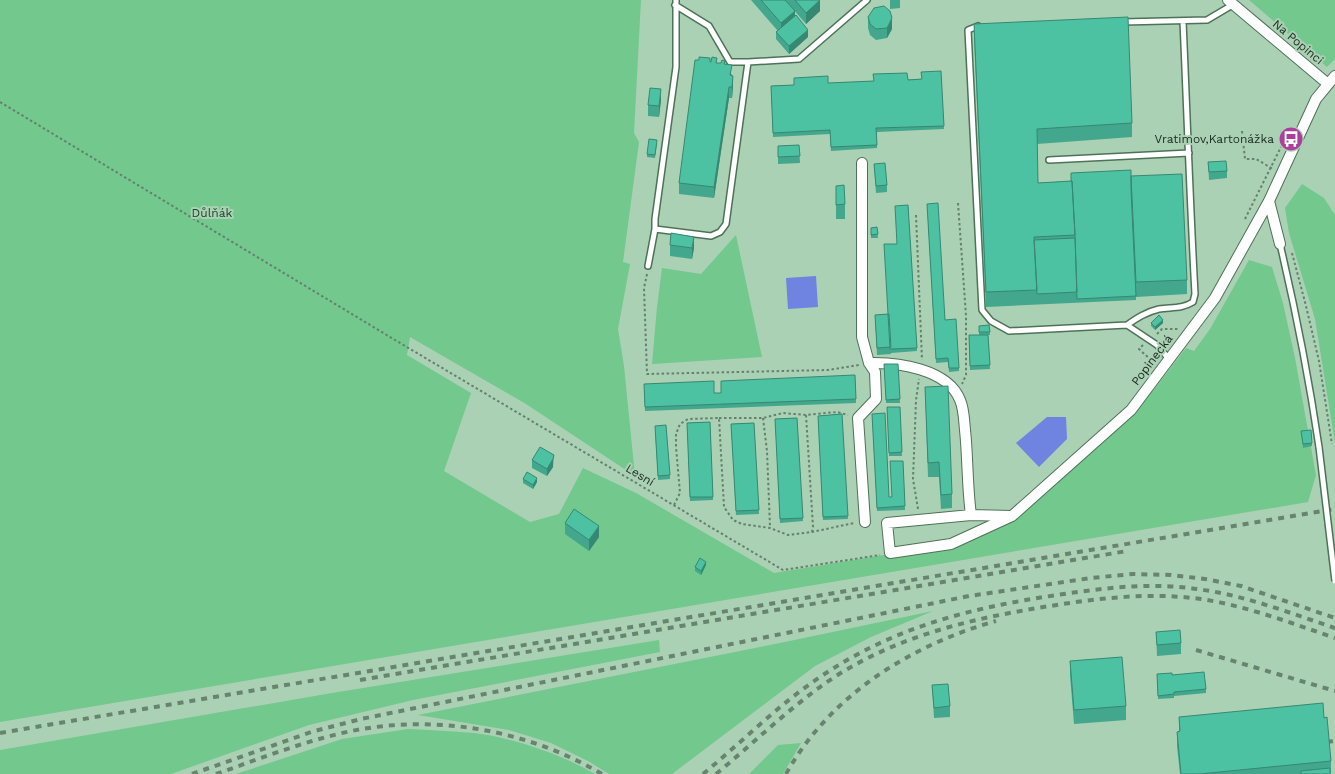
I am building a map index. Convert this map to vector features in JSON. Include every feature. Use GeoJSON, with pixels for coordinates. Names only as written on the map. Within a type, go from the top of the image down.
{"type":"FeatureCollection","features":[{"type":"Feature","properties":{"kind":"street","name":"Na Popinci"},"geometry":{"type":"LineString","coordinates":[[1231,2],[1328,84]]}},
{"type":"Feature","properties":{"kind":"street","name":"Popinecká"},"geometry":{"type":"LineString","coordinates":[[890,553],[951,544],[1012,516],[1131,410],[1215,298],[1268,202],[1316,99],[1335,76]]}},
{"type":"Feature","properties":{"kind":"street"},"geometry":{"type":"LineString","coordinates":[[862,163],[862,336],[869,363],[875,372],[876,400],[858,418],[865,522]]}},
{"type":"Feature","properties":{"kind":"street"},"geometry":{"type":"LineString","coordinates":[[1268,202],[1280,244]]}},
{"type":"Feature","properties":{"kind":"street"},"geometry":{"type":"LineString","coordinates":[[869,363],[883,362],[921,368],[954,389],[961,400],[964,416],[971,515]]}},
{"type":"Feature","properties":{"kind":"street"},"geometry":{"type":"LineString","coordinates":[[890,553],[887,523],[971,515],[1012,516]]}},
{"type":"Feature","properties":{"kind":"lane"},"geometry":{"type":"LineString","coordinates":[[675,2],[710,26],[730,62],[748,62],[799,58],[867,0]]}},
{"type":"Feature","properties":{"kind":"lane"},"geometry":{"type":"LineString","coordinates":[[648,266],[655,229],[676,67],[675,2]]}},
{"type":"Feature","properties":{"kind":"lane"},"geometry":{"type":"LineString","coordinates":[[1114,22],[1207,20],[1231,2]]}},
{"type":"Feature","properties":{"kind":"lane"},"geometry":{"type":"LineString","coordinates":[[985,26],[975,26],[968,30],[982,310],[991,321],[1008,332],[1127,325],[1143,314],[1185,307],[1193,302],[1195,294],[1183,20]]}},
{"type":"Feature","properties":{"kind":"lane"},"geometry":{"type":"LineString","coordinates":[[655,229],[711,236],[720,232],[726,224],[748,62]]}},
{"type":"Feature","properties":{"kind":"lane"},"geometry":{"type":"LineString","coordinates":[[1049,160],[1189,153]]}},
{"type":"Feature","properties":{"kind":"lane"},"geometry":{"type":"LineString","coordinates":[[1280,244],[1310,380],[1335,578]]}},
{"type":"Feature","properties":{"kind":"lane"},"geometry":{"type":"LineString","coordinates":[[1127,325],[1157,345],[1169,359]]}},
{"type":"Feature","properties":{"kind":"path","name":"Lesní"},"geometry":{"type":"LineString","coordinates":[[0,102],[394,340],[783,570],[890,553]]}},
{"type":"Feature","properties":{"kind":"path"},"geometry":{"type":"LineString","coordinates":[[1245,220],[1282,144]]}},
{"type":"Feature","properties":{"kind":"path"},"geometry":{"type":"LineString","coordinates":[[958,203],[966,316],[966,375],[958,395]]}},
{"type":"Feature","properties":{"kind":"path"},"geometry":{"type":"LineString","coordinates":[[648,266],[644,288],[647,374],[828,370],[869,363]]}},
{"type":"Feature","properties":{"kind":"path"},"geometry":{"type":"LineString","coordinates":[[1160,371],[1139,349],[1162,329],[1184,329]]}},
{"type":"Feature","properties":{"kind":"path"},"geometry":{"type":"LineString","coordinates":[[674,505],[680,493],[676,434],[680,424],[688,419],[763,418],[782,414],[806,415],[837,412],[858,418]]}},
{"type":"Feature","properties":{"kind":"path"},"geometry":{"type":"LineString","coordinates":[[806,415],[812,532]]}},
{"type":"Feature","properties":{"kind":"path"},"geometry":{"type":"LineString","coordinates":[[719,418],[724,507],[733,520],[770,528],[788,535],[865,522]]}},
{"type":"Feature","properties":{"kind":"path"},"geometry":{"type":"LineString","coordinates":[[763,418],[767,451],[770,528]]}},
{"type":"Feature","properties":{"kind":"green space","name":"Důlňák"},"geometry":{"type":"Polygon","coordinates":[[[0,0],[641,0],[634,133],[639,142],[623,262],[630,264],[618,329],[624,366],[635,476],[526,404],[410,337],[407,355],[471,393],[444,471],[530,522],[559,514],[583,468],[636,493],[774,573],[951,544],[1012,516],[1145,390],[1153,391],[1186,348],[1194,351],[1210,329],[1249,260],[1272,267],[1283,303],[1316,475],[1308,502],[0,722],[0,0]]]}},
{"type":"Feature","properties":{"kind":"green space"},"geometry":{"type":"Polygon","coordinates":[[[1249,0],[1335,0],[1335,59],[1327,67],[1249,0]]]}},
{"type":"Feature","properties":{"kind":"green space"},"geometry":{"type":"Polygon","coordinates":[[[1302,184],[1324,198],[1335,215],[1335,443],[1315,319],[1289,233],[1285,208],[1302,184]]]}},
{"type":"Feature","properties":{"kind":"green space"},"geometry":{"type":"Polygon","coordinates":[[[736,235],[762,357],[652,364],[662,268],[701,274],[736,235]]]}},
{"type":"Feature","properties":{"kind":"green space"},"geometry":{"type":"Polygon","coordinates":[[[933,611],[871,637],[815,666],[672,774],[609,774],[588,761],[551,743],[509,730],[418,715],[780,643],[933,611]]]}},
{"type":"Feature","properties":{"kind":"green space"},"geometry":{"type":"Polygon","coordinates":[[[659,640],[660,652],[413,700],[309,725],[171,774],[0,774],[0,750],[332,693],[659,640]]]}},
{"type":"Feature","properties":{"kind":"green space"},"geometry":{"type":"Polygon","coordinates":[[[408,729],[489,735],[537,748],[595,774],[236,774],[342,739],[408,729]]]}},
{"type":"Feature","properties":{"kind":"green space"},"geometry":{"type":"Polygon","coordinates":[[[801,743],[783,774],[749,774],[778,745],[801,743]]]}},
{"type":"Feature","properties":{"kind":"water"},"geometry":{"type":"Polygon","coordinates":[[[816,276],[818,307],[788,309],[786,278],[816,276]]]}},
{"type":"Feature","properties":{"kind":"water"},"geometry":{"type":"Polygon","coordinates":[[[1047,417],[1066,417],[1067,439],[1039,467],[1016,443],[1047,417]]]}},
{"type":"Feature","properties":{"kind":"building"},"geometry":{"type":"Polygon","coordinates":[[[761,0],[785,0],[795,11],[781,23],[761,0]]]}},
{"type":"Feature","properties":{"kind":"building"},"geometry":{"type":"Polygon","coordinates":[[[795,0],[820,0],[806,13],[795,0]]]}},
{"type":"Feature","properties":{"kind":"building"},"geometry":{"type":"Polygon","coordinates":[[[884,6],[890,11],[892,18],[887,28],[876,29],[870,24],[868,17],[874,8],[884,6]]]}},
{"type":"Feature","properties":{"kind":"building"},"geometry":{"type":"Polygon","coordinates":[[[796,15],[808,30],[789,46],[776,32],[796,15]]]}},
{"type":"Feature","properties":{"kind":"building"},"geometry":{"type":"Polygon","coordinates":[[[1128,17],[1132,123],[1037,129],[1038,183],[1072,181],[1075,235],[1034,237],[1037,290],[986,292],[974,24],[1128,17]]]}},
{"type":"Feature","properties":{"kind":"building"},"geometry":{"type":"Polygon","coordinates":[[[699,57],[710,58],[710,62],[712,57],[717,58],[716,63],[721,63],[722,60],[725,61],[724,64],[732,65],[730,75],[733,76],[732,87],[729,87],[714,187],[679,183],[695,60],[699,60],[699,57]]]}},
{"type":"Feature","properties":{"kind":"building"},"geometry":{"type":"Polygon","coordinates":[[[941,71],[944,126],[876,128],[877,145],[831,147],[830,130],[773,133],[771,86],[794,85],[794,78],[828,76],[828,83],[874,81],[873,74],[907,73],[908,80],[922,79],[921,72],[941,71]]]}},
{"type":"Feature","properties":{"kind":"building"},"geometry":{"type":"Polygon","coordinates":[[[650,88],[661,89],[659,106],[648,105],[650,88]]]}},
{"type":"Feature","properties":{"kind":"building"},"geometry":{"type":"Polygon","coordinates":[[[649,139],[657,140],[655,155],[647,154],[649,139]]]}},
{"type":"Feature","properties":{"kind":"building"},"geometry":{"type":"Polygon","coordinates":[[[799,145],[800,156],[778,157],[778,146],[799,145]]]}},
{"type":"Feature","properties":{"kind":"building"},"geometry":{"type":"Polygon","coordinates":[[[1226,161],[1227,171],[1209,172],[1208,162],[1226,161]]]}},
{"type":"Feature","properties":{"kind":"building"},"geometry":{"type":"Polygon","coordinates":[[[885,163],[887,185],[876,186],[874,164],[885,163]]]}},
{"type":"Feature","properties":{"kind":"building"},"geometry":{"type":"Polygon","coordinates":[[[1131,170],[1136,296],[1077,299],[1071,173],[1131,170]]]}},
{"type":"Feature","properties":{"kind":"building"},"geometry":{"type":"Polygon","coordinates":[[[1182,174],[1187,280],[1136,282],[1131,176],[1182,174]]]}},
{"type":"Feature","properties":{"kind":"building"},"geometry":{"type":"Polygon","coordinates":[[[844,185],[845,204],[836,205],[836,186],[844,185]]]}},
{"type":"Feature","properties":{"kind":"building"},"geometry":{"type":"Polygon","coordinates":[[[938,203],[945,320],[956,319],[959,368],[949,368],[948,358],[936,359],[927,204],[938,203]]]}},
{"type":"Feature","properties":{"kind":"building"},"geometry":{"type":"Polygon","coordinates":[[[908,205],[917,348],[890,349],[884,244],[897,244],[895,206],[908,205]]]}},
{"type":"Feature","properties":{"kind":"building"},"geometry":{"type":"Polygon","coordinates":[[[877,227],[878,234],[871,235],[871,228],[877,227]]]}},
{"type":"Feature","properties":{"kind":"building"},"geometry":{"type":"Polygon","coordinates":[[[671,233],[694,237],[692,248],[670,245],[671,233]]]}},
{"type":"Feature","properties":{"kind":"building"},"geometry":{"type":"Polygon","coordinates":[[[1075,238],[1077,292],[1037,294],[1034,240],[1075,238]]]}},
{"type":"Feature","properties":{"kind":"building"},"geometry":{"type":"Polygon","coordinates":[[[889,314],[891,347],[877,348],[875,315],[889,314]]]}},
{"type":"Feature","properties":{"kind":"building"},"geometry":{"type":"Polygon","coordinates":[[[1159,315],[1163,320],[1155,327],[1151,323],[1159,315]]]}},
{"type":"Feature","properties":{"kind":"building"},"geometry":{"type":"Polygon","coordinates":[[[989,325],[990,332],[979,332],[979,326],[989,325]]]}},
{"type":"Feature","properties":{"kind":"building"},"geometry":{"type":"Polygon","coordinates":[[[969,335],[988,335],[990,365],[970,366],[969,335]]]}},
{"type":"Feature","properties":{"kind":"building"},"geometry":{"type":"Polygon","coordinates":[[[884,364],[898,364],[900,399],[886,400],[884,364]]]}},
{"type":"Feature","properties":{"kind":"building"},"geometry":{"type":"Polygon","coordinates":[[[855,375],[856,399],[645,407],[644,384],[714,381],[714,393],[721,393],[721,381],[855,375]]]}},
{"type":"Feature","properties":{"kind":"building"},"geometry":{"type":"Polygon","coordinates":[[[948,386],[952,494],[941,495],[939,462],[928,463],[925,387],[948,386]]]}},
{"type":"Feature","properties":{"kind":"building"},"geometry":{"type":"Polygon","coordinates":[[[887,407],[900,407],[902,452],[889,453],[887,407]]]}},
{"type":"Feature","properties":{"kind":"building"},"geometry":{"type":"Polygon","coordinates":[[[885,413],[889,497],[892,497],[890,461],[903,461],[905,506],[877,508],[872,414],[885,413]]]}},
{"type":"Feature","properties":{"kind":"building"},"geometry":{"type":"Polygon","coordinates":[[[842,414],[848,516],[823,517],[818,416],[842,414]]]}},
{"type":"Feature","properties":{"kind":"building"},"geometry":{"type":"Polygon","coordinates":[[[797,418],[803,518],[780,519],[775,419],[797,418]]]}},
{"type":"Feature","properties":{"kind":"building"},"geometry":{"type":"Polygon","coordinates":[[[710,422],[713,497],[690,497],[687,423],[710,422]]]}},
{"type":"Feature","properties":{"kind":"building"},"geometry":{"type":"Polygon","coordinates":[[[754,423],[759,510],[736,511],[731,424],[754,423]]]}},
{"type":"Feature","properties":{"kind":"building"},"geometry":{"type":"Polygon","coordinates":[[[666,425],[670,475],[658,476],[655,426],[666,425]]]}},
{"type":"Feature","properties":{"kind":"building"},"geometry":{"type":"Polygon","coordinates":[[[1311,430],[1312,443],[1303,444],[1301,431],[1311,430]]]}},
{"type":"Feature","properties":{"kind":"building"},"geometry":{"type":"Polygon","coordinates":[[[540,447],[554,455],[547,469],[532,460],[540,447]]]}},
{"type":"Feature","properties":{"kind":"building"},"geometry":{"type":"Polygon","coordinates":[[[527,472],[537,478],[533,485],[523,479],[527,472]]]}},
{"type":"Feature","properties":{"kind":"building"},"geometry":{"type":"Polygon","coordinates":[[[574,509],[599,526],[589,540],[565,523],[574,509]]]}},
{"type":"Feature","properties":{"kind":"building"},"geometry":{"type":"Polygon","coordinates":[[[700,558],[706,562],[701,571],[695,567],[700,558]]]}},
{"type":"Feature","properties":{"kind":"building"},"geometry":{"type":"Polygon","coordinates":[[[1180,630],[1181,643],[1157,645],[1156,632],[1180,630]]]}},
{"type":"Feature","properties":{"kind":"building"},"geometry":{"type":"Polygon","coordinates":[[[1122,657],[1126,706],[1074,710],[1070,661],[1122,657]]]}},
{"type":"Feature","properties":{"kind":"building"},"geometry":{"type":"Polygon","coordinates":[[[1204,672],[1206,689],[1174,692],[1174,694],[1158,696],[1157,674],[1172,673],[1172,675],[1204,672]]]}},
{"type":"Feature","properties":{"kind":"building"},"geometry":{"type":"Polygon","coordinates":[[[948,684],[950,706],[934,708],[932,685],[948,684]]]}},
{"type":"Feature","properties":{"kind":"building"},"geometry":{"type":"Polygon","coordinates":[[[1323,703],[1324,718],[1327,717],[1331,761],[1199,774],[1181,774],[1177,732],[1180,731],[1179,717],[1323,703]]]}},
{"type":"Feature","properties":{"kind":"building"},"geometry":{"type":"Polygon","coordinates":[[[1330,768],[1330,774],[1301,774],[1301,771],[1330,768]]]}},
{"type":"Feature","properties":{"kind":"railway"},"geometry":{"type":"LineString","coordinates":[[0,733],[1335,509]]}},
{"type":"Feature","properties":{"kind":"railway"},"geometry":{"type":"LineString","coordinates":[[360,680],[1127,551]]}},
{"type":"Feature","properties":{"kind":"railway"},"geometry":{"type":"LineString","coordinates":[[192,774],[311,732],[361,719],[969,596],[1091,578],[1133,574],[1171,575],[1205,579],[1241,586],[1335,618]]}},
{"type":"Feature","properties":{"kind":"railway"},"geometry":{"type":"LineString","coordinates":[[703,774],[789,699],[820,677],[876,645],[934,622],[963,613],[1057,595],[1110,588],[1162,586],[1215,592],[1249,600],[1335,628]]}},
{"type":"Feature","properties":{"kind":"railway"},"geometry":{"type":"LineString","coordinates":[[716,774],[802,700],[858,663],[911,639],[993,616],[1106,598],[1182,597],[1235,606],[1335,638]]}},
{"type":"Feature","properties":{"kind":"railway"},"geometry":{"type":"LineString","coordinates":[[786,774],[804,746],[825,720],[849,697],[876,677],[904,659],[934,644],[964,631],[996,621]]}},
{"type":"Feature","properties":{"kind":"railway"},"geometry":{"type":"LineString","coordinates":[[1196,650],[1335,691]]}},
{"type":"Feature","properties":{"kind":"railway"},"geometry":{"type":"LineString","coordinates":[[216,774],[292,747],[338,734],[406,724],[474,728],[508,735],[572,758],[602,774]]}},
{"type":"Feature","properties":{"kind":"railway"},"geometry":{"type":"LineString","coordinates":[[1315,743],[1335,741]]}},
{"type":"Feature","properties":{"kind":"place","name":"Vratimov,Kartonážka"},"geometry":{"type":"Point","coordinates":[1291,139]}}]}
